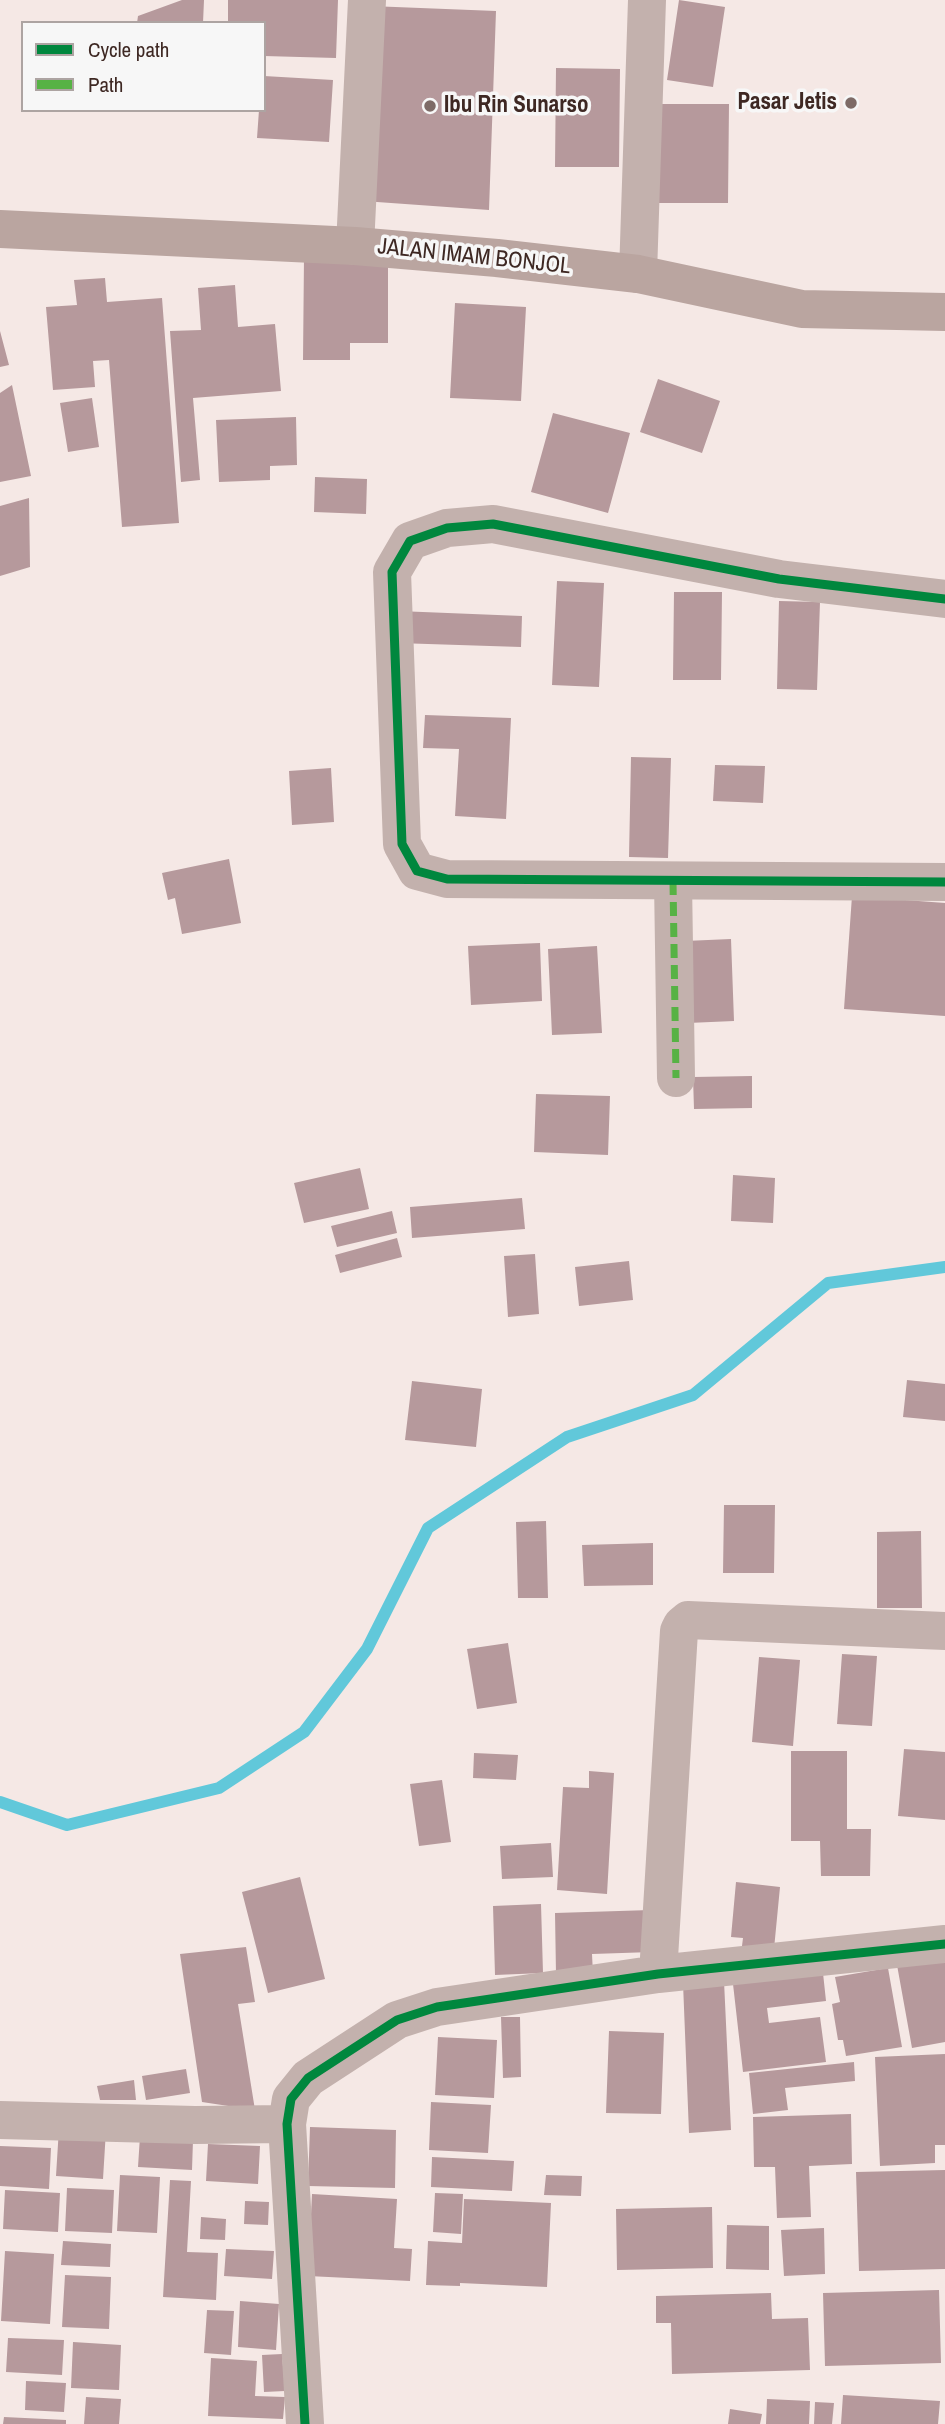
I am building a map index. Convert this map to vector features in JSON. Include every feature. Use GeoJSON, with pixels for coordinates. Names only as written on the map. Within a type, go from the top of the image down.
{"type":"FeatureCollection","features":[{"type":"Feature","properties":{"kind":"main road","name":"JALAN IMAM BONJOL"},"geometry":{"type":"LineString","coordinates":[[0,229],[355,246],[497,258],[638,274],[802,309],[945,312]]}},
{"type":"Feature","properties":{"kind":"street"},"geometry":{"type":"LineString","coordinates":[[355,246],[367,0]]}},
{"type":"Feature","properties":{"kind":"street"},"geometry":{"type":"LineString","coordinates":[[638,274],[647,0]]}},
{"type":"Feature","properties":{"kind":"street"},"geometry":{"type":"LineString","coordinates":[[945,599],[779,579],[494,524],[447,528],[410,541],[392,572],[402,844],[417,872],[447,879],[945,882]]}},
{"type":"Feature","properties":{"kind":"street"},"geometry":{"type":"LineString","coordinates":[[673,881],[676,1078]]}},
{"type":"Feature","properties":{"kind":"street"},"geometry":{"type":"LineString","coordinates":[[658,1974],[678,1631],[682,1625],[688,1620],[945,1631]]}},
{"type":"Feature","properties":{"kind":"street"},"geometry":{"type":"LineString","coordinates":[[305,2424],[287,2124],[291,2099],[308,2078],[397,2021],[437,2007],[658,1974],[945,1944]]}},
{"type":"Feature","properties":{"kind":"street"},"geometry":{"type":"LineString","coordinates":[[0,2120],[195,2125],[287,2124]]}},
{"type":"Feature","properties":{"kind":"building"},"geometry":{"type":"Polygon","coordinates":[[[182,0],[204,0],[203,21],[137,21],[138,16],[182,0]]]}},
{"type":"Feature","properties":{"kind":"building"},"geometry":{"type":"Polygon","coordinates":[[[228,0],[338,0],[336,58],[266,56],[266,21],[228,21],[228,0]]]}},
{"type":"Feature","properties":{"kind":"building"},"geometry":{"type":"Polygon","coordinates":[[[679,0],[725,7],[713,87],[667,80],[679,0]]]}},
{"type":"Feature","properties":{"kind":"building","name":"Ibu Rin Sunarso"},"geometry":{"type":"Polygon","coordinates":[[[370,6],[496,11],[489,210],[363,201],[370,6]]]}},
{"type":"Feature","properties":{"kind":"building"},"geometry":{"type":"Polygon","coordinates":[[[556,68],[620,69],[619,167],[555,167],[556,68]]]}},
{"type":"Feature","properties":{"kind":"building"},"geometry":{"type":"Polygon","coordinates":[[[266,76],[333,80],[329,142],[257,138],[259,112],[266,112],[266,76]]]}},
{"type":"Feature","properties":{"kind":"building"},"geometry":{"type":"Polygon","coordinates":[[[656,104],[729,104],[728,203],[655,203],[656,104]]]}},
{"type":"Feature","properties":{"kind":"building"},"geometry":{"type":"Polygon","coordinates":[[[388,256],[388,343],[350,343],[350,360],[303,360],[304,257],[388,256]]]}},
{"type":"Feature","properties":{"kind":"building"},"geometry":{"type":"Polygon","coordinates":[[[105,278],[107,302],[162,298],[179,523],[122,527],[109,360],[93,361],[95,387],[53,390],[46,307],[77,305],[74,280],[105,278]]]}},
{"type":"Feature","properties":{"kind":"building"},"geometry":{"type":"Polygon","coordinates":[[[235,285],[238,327],[275,324],[281,391],[193,398],[200,480],[181,482],[170,331],[201,330],[198,288],[235,285]]]}},
{"type":"Feature","properties":{"kind":"building"},"geometry":{"type":"Polygon","coordinates":[[[455,303],[526,307],[521,401],[450,398],[455,303]]]}},
{"type":"Feature","properties":{"kind":"building"},"geometry":{"type":"Polygon","coordinates":[[[0,331],[9,365],[0,367],[0,331]]]}},
{"type":"Feature","properties":{"kind":"building"},"geometry":{"type":"Polygon","coordinates":[[[658,379],[720,401],[702,453],[640,432],[658,379]]]}},
{"type":"Feature","properties":{"kind":"building"},"geometry":{"type":"Polygon","coordinates":[[[12,385],[31,476],[0,482],[0,393],[12,385]]]}},
{"type":"Feature","properties":{"kind":"building"},"geometry":{"type":"Polygon","coordinates":[[[92,398],[99,447],[68,452],[60,403],[92,398]]]}},
{"type":"Feature","properties":{"kind":"building"},"geometry":{"type":"Polygon","coordinates":[[[553,413],[630,433],[608,513],[531,492],[553,413]]]}},
{"type":"Feature","properties":{"kind":"building"},"geometry":{"type":"Polygon","coordinates":[[[296,417],[297,465],[270,466],[270,480],[219,482],[216,420],[296,417]]]}},
{"type":"Feature","properties":{"kind":"building"},"geometry":{"type":"Polygon","coordinates":[[[315,477],[367,479],[366,514],[314,512],[315,477]]]}},
{"type":"Feature","properties":{"kind":"building"},"geometry":{"type":"Polygon","coordinates":[[[29,498],[30,567],[0,576],[0,506],[29,498]]]}},
{"type":"Feature","properties":{"kind":"building"},"geometry":{"type":"Polygon","coordinates":[[[557,581],[604,583],[599,687],[552,685],[557,581]]]}},
{"type":"Feature","properties":{"kind":"building"},"geometry":{"type":"Polygon","coordinates":[[[674,592],[722,592],[721,680],[673,680],[674,592]]]}},
{"type":"Feature","properties":{"kind":"building"},"geometry":{"type":"Polygon","coordinates":[[[779,601],[820,602],[817,690],[777,689],[779,601]]]}},
{"type":"Feature","properties":{"kind":"building"},"geometry":{"type":"Polygon","coordinates":[[[398,611],[522,616],[521,647],[397,643],[398,611]]]}},
{"type":"Feature","properties":{"kind":"building"},"geometry":{"type":"Polygon","coordinates":[[[425,715],[511,718],[506,819],[455,816],[459,749],[423,748],[425,715]]]}},
{"type":"Feature","properties":{"kind":"building"},"geometry":{"type":"Polygon","coordinates":[[[631,757],[671,758],[668,858],[629,857],[631,757]]]}},
{"type":"Feature","properties":{"kind":"building"},"geometry":{"type":"Polygon","coordinates":[[[715,765],[765,766],[763,803],[713,801],[715,765]]]}},
{"type":"Feature","properties":{"kind":"building"},"geometry":{"type":"Polygon","coordinates":[[[331,768],[334,822],[292,825],[289,771],[331,768]]]}},
{"type":"Feature","properties":{"kind":"building"},"geometry":{"type":"Polygon","coordinates":[[[229,859],[241,923],[182,934],[175,898],[168,900],[162,873],[229,859]]]}},
{"type":"Feature","properties":{"kind":"building"},"geometry":{"type":"Polygon","coordinates":[[[852,896],[945,903],[945,1016],[844,1009],[852,896]]]}},
{"type":"Feature","properties":{"kind":"building"},"geometry":{"type":"Polygon","coordinates":[[[731,939],[734,1021],[688,1023],[685,941],[731,939]]]}},
{"type":"Feature","properties":{"kind":"building"},"geometry":{"type":"Polygon","coordinates":[[[540,943],[542,1001],[471,1005],[468,946],[540,943]]]}},
{"type":"Feature","properties":{"kind":"building"},"geometry":{"type":"Polygon","coordinates":[[[597,946],[602,1033],[552,1035],[548,949],[597,946]]]}},
{"type":"Feature","properties":{"kind":"building"},"geometry":{"type":"Polygon","coordinates":[[[752,1076],[752,1108],[694,1109],[693,1077],[752,1076]]]}},
{"type":"Feature","properties":{"kind":"building"},"geometry":{"type":"Polygon","coordinates":[[[536,1094],[610,1096],[608,1155],[534,1152],[536,1094]]]}},
{"type":"Feature","properties":{"kind":"building"},"geometry":{"type":"Polygon","coordinates":[[[360,1168],[369,1209],[304,1223],[294,1183],[360,1168]]]}},
{"type":"Feature","properties":{"kind":"building"},"geometry":{"type":"Polygon","coordinates":[[[733,1175],[775,1178],[773,1223],[731,1221],[733,1175]]]}},
{"type":"Feature","properties":{"kind":"building"},"geometry":{"type":"Polygon","coordinates":[[[522,1198],[525,1229],[412,1238],[410,1207],[522,1198]]]}},
{"type":"Feature","properties":{"kind":"building"},"geometry":{"type":"Polygon","coordinates":[[[392,1211],[397,1233],[337,1247],[331,1226],[392,1211]]]}},
{"type":"Feature","properties":{"kind":"building"},"geometry":{"type":"Polygon","coordinates":[[[397,1238],[402,1257],[340,1273],[335,1255],[397,1238]]]}},
{"type":"Feature","properties":{"kind":"building"},"geometry":{"type":"Polygon","coordinates":[[[535,1254],[539,1314],[508,1317],[504,1256],[535,1254]]]}},
{"type":"Feature","properties":{"kind":"building"},"geometry":{"type":"Polygon","coordinates":[[[629,1261],[633,1300],[579,1306],[575,1267],[629,1261]]]}},
{"type":"Feature","properties":{"kind":"building"},"geometry":{"type":"Polygon","coordinates":[[[907,1380],[945,1384],[945,1421],[903,1417],[907,1380]]]}},
{"type":"Feature","properties":{"kind":"building"},"geometry":{"type":"Polygon","coordinates":[[[412,1381],[482,1389],[476,1447],[405,1440],[412,1381]]]}},
{"type":"Feature","properties":{"kind":"building"},"geometry":{"type":"Polygon","coordinates":[[[724,1505],[775,1505],[774,1573],[723,1573],[724,1505]]]}},
{"type":"Feature","properties":{"kind":"building"},"geometry":{"type":"Polygon","coordinates":[[[546,1521],[548,1598],[518,1598],[516,1522],[546,1521]]]}},
{"type":"Feature","properties":{"kind":"building"},"geometry":{"type":"Polygon","coordinates":[[[921,1531],[922,1608],[877,1608],[877,1532],[921,1531]]]}},
{"type":"Feature","properties":{"kind":"building"},"geometry":{"type":"Polygon","coordinates":[[[653,1543],[653,1585],[584,1586],[582,1545],[653,1543]]]}},
{"type":"Feature","properties":{"kind":"building"},"geometry":{"type":"Polygon","coordinates":[[[508,1643],[517,1703],[477,1709],[467,1649],[508,1643]]]}},
{"type":"Feature","properties":{"kind":"building"},"geometry":{"type":"Polygon","coordinates":[[[842,1654],[877,1656],[872,1726],[837,1724],[842,1654]]]}},
{"type":"Feature","properties":{"kind":"building"},"geometry":{"type":"Polygon","coordinates":[[[759,1657],[800,1660],[793,1746],[752,1742],[759,1657]]]}},
{"type":"Feature","properties":{"kind":"building"},"geometry":{"type":"Polygon","coordinates":[[[904,1749],[945,1752],[945,1820],[898,1816],[904,1749]]]}},
{"type":"Feature","properties":{"kind":"building"},"geometry":{"type":"Polygon","coordinates":[[[791,1751],[847,1751],[847,1829],[871,1829],[870,1876],[821,1876],[820,1841],[791,1841],[791,1751]]]}},
{"type":"Feature","properties":{"kind":"building"},"geometry":{"type":"Polygon","coordinates":[[[474,1753],[518,1755],[516,1780],[473,1778],[474,1753]]]}},
{"type":"Feature","properties":{"kind":"building"},"geometry":{"type":"Polygon","coordinates":[[[589,1771],[614,1773],[607,1894],[557,1890],[563,1787],[589,1788],[589,1771]]]}},
{"type":"Feature","properties":{"kind":"building"},"geometry":{"type":"Polygon","coordinates":[[[442,1780],[451,1842],[419,1846],[410,1784],[442,1780]]]}},
{"type":"Feature","properties":{"kind":"building"},"geometry":{"type":"Polygon","coordinates":[[[551,1843],[553,1877],[502,1879],[500,1846],[551,1843]]]}},
{"type":"Feature","properties":{"kind":"building"},"geometry":{"type":"Polygon","coordinates":[[[300,1877],[325,1979],[268,1993],[242,1892],[300,1877]]]}},
{"type":"Feature","properties":{"kind":"building"},"geometry":{"type":"Polygon","coordinates":[[[736,1882],[780,1887],[774,1949],[742,1946],[743,1938],[731,1937],[736,1882]]]}},
{"type":"Feature","properties":{"kind":"building"},"geometry":{"type":"Polygon","coordinates":[[[541,1904],[543,1973],[495,1975],[493,1906],[541,1904]]]}},
{"type":"Feature","properties":{"kind":"building"},"geometry":{"type":"Polygon","coordinates":[[[651,1910],[652,1952],[592,1954],[593,1974],[556,1974],[555,1913],[651,1910]]]}},
{"type":"Feature","properties":{"kind":"building"},"geometry":{"type":"Polygon","coordinates":[[[246,1947],[255,2002],[238,2004],[255,2110],[202,2102],[180,1954],[246,1947]]]}},
{"type":"Feature","properties":{"kind":"building"},"geometry":{"type":"Polygon","coordinates":[[[945,1957],[945,2042],[912,2048],[897,1965],[945,1957]]]}},
{"type":"Feature","properties":{"kind":"building"},"geometry":{"type":"Polygon","coordinates":[[[888,1968],[902,2047],[846,2056],[843,2040],[838,2040],[832,2004],[840,2002],[835,1977],[888,1968]]]}},
{"type":"Feature","properties":{"kind":"building"},"geometry":{"type":"Polygon","coordinates":[[[823,1973],[826,2001],[767,2008],[769,2023],[820,2017],[826,2062],[743,2072],[733,1984],[823,1973]]]}},
{"type":"Feature","properties":{"kind":"building"},"geometry":{"type":"Polygon","coordinates":[[[724,1981],[731,2130],[689,2133],[683,1983],[724,1981]]]}},
{"type":"Feature","properties":{"kind":"building"},"geometry":{"type":"Polygon","coordinates":[[[501,2017],[520,2017],[521,2077],[503,2078],[501,2017]]]}},
{"type":"Feature","properties":{"kind":"building"},"geometry":{"type":"Polygon","coordinates":[[[609,2031],[664,2033],[661,2114],[606,2113],[609,2031]]]}},
{"type":"Feature","properties":{"kind":"building"},"geometry":{"type":"Polygon","coordinates":[[[438,2037],[497,2040],[494,2098],[435,2095],[438,2037]]]}},
{"type":"Feature","properties":{"kind":"building"},"geometry":{"type":"Polygon","coordinates":[[[945,2054],[945,2145],[935,2145],[935,2163],[880,2166],[875,2057],[945,2054]]]}},
{"type":"Feature","properties":{"kind":"building"},"geometry":{"type":"Polygon","coordinates":[[[854,2062],[855,2081],[785,2088],[788,2110],[753,2114],[749,2073],[854,2062]]]}},
{"type":"Feature","properties":{"kind":"building"},"geometry":{"type":"Polygon","coordinates":[[[186,2069],[190,2093],[146,2100],[142,2076],[186,2069]]]}},
{"type":"Feature","properties":{"kind":"building"},"geometry":{"type":"Polygon","coordinates":[[[134,2080],[136,2100],[100,2100],[97,2086],[134,2080]]]}},
{"type":"Feature","properties":{"kind":"building"},"geometry":{"type":"Polygon","coordinates":[[[431,2102],[491,2105],[488,2153],[429,2150],[431,2102]]]}},
{"type":"Feature","properties":{"kind":"building"},"geometry":{"type":"Polygon","coordinates":[[[851,2114],[852,2164],[809,2166],[811,2217],[777,2218],[775,2167],[754,2167],[753,2117],[851,2114]]]}},
{"type":"Feature","properties":{"kind":"building"},"geometry":{"type":"Polygon","coordinates":[[[310,2127],[396,2130],[395,2188],[308,2186],[310,2127]]]}},
{"type":"Feature","properties":{"kind":"building"},"geometry":{"type":"Polygon","coordinates":[[[59,2128],[106,2130],[103,2179],[56,2176],[59,2128]]]}},
{"type":"Feature","properties":{"kind":"building"},"geometry":{"type":"Polygon","coordinates":[[[140,2136],[193,2140],[192,2170],[138,2167],[140,2136]]]}},
{"type":"Feature","properties":{"kind":"building"},"geometry":{"type":"Polygon","coordinates":[[[208,2144],[260,2146],[258,2184],[206,2181],[208,2144]]]}},
{"type":"Feature","properties":{"kind":"building"},"geometry":{"type":"Polygon","coordinates":[[[0,2146],[51,2148],[49,2189],[0,2186],[0,2146]]]}},
{"type":"Feature","properties":{"kind":"building"},"geometry":{"type":"Polygon","coordinates":[[[432,2157],[514,2161],[512,2191],[431,2187],[432,2157]]]}},
{"type":"Feature","properties":{"kind":"building"},"geometry":{"type":"Polygon","coordinates":[[[945,2170],[945,2269],[859,2271],[856,2172],[945,2170]]]}},
{"type":"Feature","properties":{"kind":"building"},"geometry":{"type":"Polygon","coordinates":[[[120,2175],[160,2177],[157,2233],[117,2231],[120,2175]]]}},
{"type":"Feature","properties":{"kind":"building"},"geometry":{"type":"Polygon","coordinates":[[[546,2175],[582,2176],[581,2196],[544,2195],[546,2175]]]}},
{"type":"Feature","properties":{"kind":"building"},"geometry":{"type":"Polygon","coordinates":[[[170,2180],[191,2181],[187,2252],[218,2253],[216,2300],[163,2297],[170,2180]]]}},
{"type":"Feature","properties":{"kind":"building"},"geometry":{"type":"Polygon","coordinates":[[[67,2188],[114,2190],[112,2233],[65,2231],[67,2188]]]}},
{"type":"Feature","properties":{"kind":"building"},"geometry":{"type":"Polygon","coordinates":[[[5,2190],[60,2193],[58,2232],[3,2229],[5,2190]]]}},
{"type":"Feature","properties":{"kind":"building"},"geometry":{"type":"Polygon","coordinates":[[[435,2193],[463,2194],[461,2234],[433,2232],[435,2193]]]}},
{"type":"Feature","properties":{"kind":"building"},"geometry":{"type":"Polygon","coordinates":[[[312,2194],[397,2199],[394,2248],[412,2249],[410,2281],[308,2276],[312,2194]]]}},
{"type":"Feature","properties":{"kind":"building"},"geometry":{"type":"Polygon","coordinates":[[[464,2199],[551,2203],[547,2287],[460,2283],[460,2286],[426,2285],[428,2241],[462,2243],[464,2199]]]}},
{"type":"Feature","properties":{"kind":"building"},"geometry":{"type":"Polygon","coordinates":[[[245,2201],[269,2202],[268,2225],[244,2224],[245,2201]]]}},
{"type":"Feature","properties":{"kind":"building"},"geometry":{"type":"Polygon","coordinates":[[[712,2207],[713,2268],[617,2270],[616,2209],[712,2207]]]}},
{"type":"Feature","properties":{"kind":"building"},"geometry":{"type":"Polygon","coordinates":[[[201,2217],[226,2219],[225,2240],[200,2239],[201,2217]]]}},
{"type":"Feature","properties":{"kind":"building"},"geometry":{"type":"Polygon","coordinates":[[[727,2225],[769,2226],[769,2270],[726,2269],[727,2225]]]}},
{"type":"Feature","properties":{"kind":"building"},"geometry":{"type":"Polygon","coordinates":[[[824,2228],[825,2274],[784,2276],[781,2230],[824,2228]]]}},
{"type":"Feature","properties":{"kind":"building"},"geometry":{"type":"Polygon","coordinates":[[[63,2241],[111,2244],[110,2267],[61,2265],[63,2241]]]}},
{"type":"Feature","properties":{"kind":"building"},"geometry":{"type":"Polygon","coordinates":[[[226,2249],[274,2251],[272,2279],[224,2276],[226,2249]]]}},
{"type":"Feature","properties":{"kind":"building"},"geometry":{"type":"Polygon","coordinates":[[[5,2251],[54,2254],[50,2324],[1,2321],[5,2251]]]}},
{"type":"Feature","properties":{"kind":"building"},"geometry":{"type":"Polygon","coordinates":[[[65,2275],[111,2277],[109,2329],[62,2327],[65,2275]]]}},
{"type":"Feature","properties":{"kind":"building"},"geometry":{"type":"Polygon","coordinates":[[[939,2290],[941,2363],[825,2366],[823,2293],[939,2290]]]}},
{"type":"Feature","properties":{"kind":"building"},"geometry":{"type":"Polygon","coordinates":[[[771,2293],[772,2319],[808,2318],[810,2370],[672,2374],[671,2323],[656,2323],[656,2296],[771,2293]]]}},
{"type":"Feature","properties":{"kind":"building"},"geometry":{"type":"Polygon","coordinates":[[[240,2301],[279,2304],[276,2350],[238,2347],[240,2301]]]}},
{"type":"Feature","properties":{"kind":"building"},"geometry":{"type":"Polygon","coordinates":[[[207,2310],[234,2311],[231,2355],[204,2353],[207,2310]]]}},
{"type":"Feature","properties":{"kind":"building"},"geometry":{"type":"Polygon","coordinates":[[[8,2338],[64,2340],[62,2375],[6,2372],[8,2338]]]}},
{"type":"Feature","properties":{"kind":"building"},"geometry":{"type":"Polygon","coordinates":[[[73,2342],[121,2345],[119,2390],[71,2388],[73,2342]]]}},
{"type":"Feature","properties":{"kind":"building"},"geometry":{"type":"Polygon","coordinates":[[[282,2354],[285,2391],[264,2392],[262,2355],[282,2354]]]}},
{"type":"Feature","properties":{"kind":"building"},"geometry":{"type":"Polygon","coordinates":[[[211,2358],[257,2361],[255,2396],[285,2397],[283,2419],[208,2416],[211,2358]]]}},
{"type":"Feature","properties":{"kind":"building"},"geometry":{"type":"Polygon","coordinates":[[[26,2381],[66,2383],[64,2412],[25,2410],[26,2381]]]}},
{"type":"Feature","properties":{"kind":"building"},"geometry":{"type":"Polygon","coordinates":[[[843,2395],[940,2401],[938,2424],[841,2424],[843,2395]]]}},
{"type":"Feature","properties":{"kind":"building"},"geometry":{"type":"Polygon","coordinates":[[[86,2397],[121,2399],[119,2424],[84,2424],[86,2397]]]}},
{"type":"Feature","properties":{"kind":"building"},"geometry":{"type":"Polygon","coordinates":[[[767,2399],[810,2401],[809,2424],[766,2424],[767,2399]]]}},
{"type":"Feature","properties":{"kind":"building"},"geometry":{"type":"Polygon","coordinates":[[[815,2402],[834,2403],[832,2424],[814,2424],[815,2402]]]}},
{"type":"Feature","properties":{"kind":"building"},"geometry":{"type":"Polygon","coordinates":[[[730,2409],[762,2414],[760,2424],[728,2424],[730,2409]]]}},
{"type":"Feature","properties":{"kind":"building"},"geometry":{"type":"Polygon","coordinates":[[[4,2417],[66,2420],[66,2424],[3,2424],[4,2417]]]}},
{"type":"Feature","properties":{"kind":"waterway"},"geometry":{"type":"LineString","coordinates":[[0,1802],[67,1825],[219,1788],[304,1732],[367,1649],[428,1528],[567,1437],[693,1395],[828,1283],[945,1267]]}},
{"type":"Feature","properties":{"kind":"marked path"},"geometry":{"type":"LineString","coordinates":[[673,881],[676,1078]]}},
{"type":"Feature","properties":{"kind":"cycle path"},"geometry":{"type":"LineString","coordinates":[[945,599],[779,579],[493,524],[447,528],[410,541],[392,572],[402,844],[417,871],[447,879],[945,882]]}},
{"type":"Feature","properties":{"kind":"cycle path"},"geometry":{"type":"LineString","coordinates":[[305,2424],[287,2124],[291,2099],[308,2078],[397,2020],[437,2007],[658,1974],[945,1944]]}},
{"type":"Feature","properties":{"kind":"place","name":"Pasar Jetis"},"geometry":{"type":"Point","coordinates":[851,103]}},
{"type":"Feature","properties":{"kind":"place","name":"Ibu Rin Sunarso"},"geometry":{"type":"Point","coordinates":[430,106]}}]}
